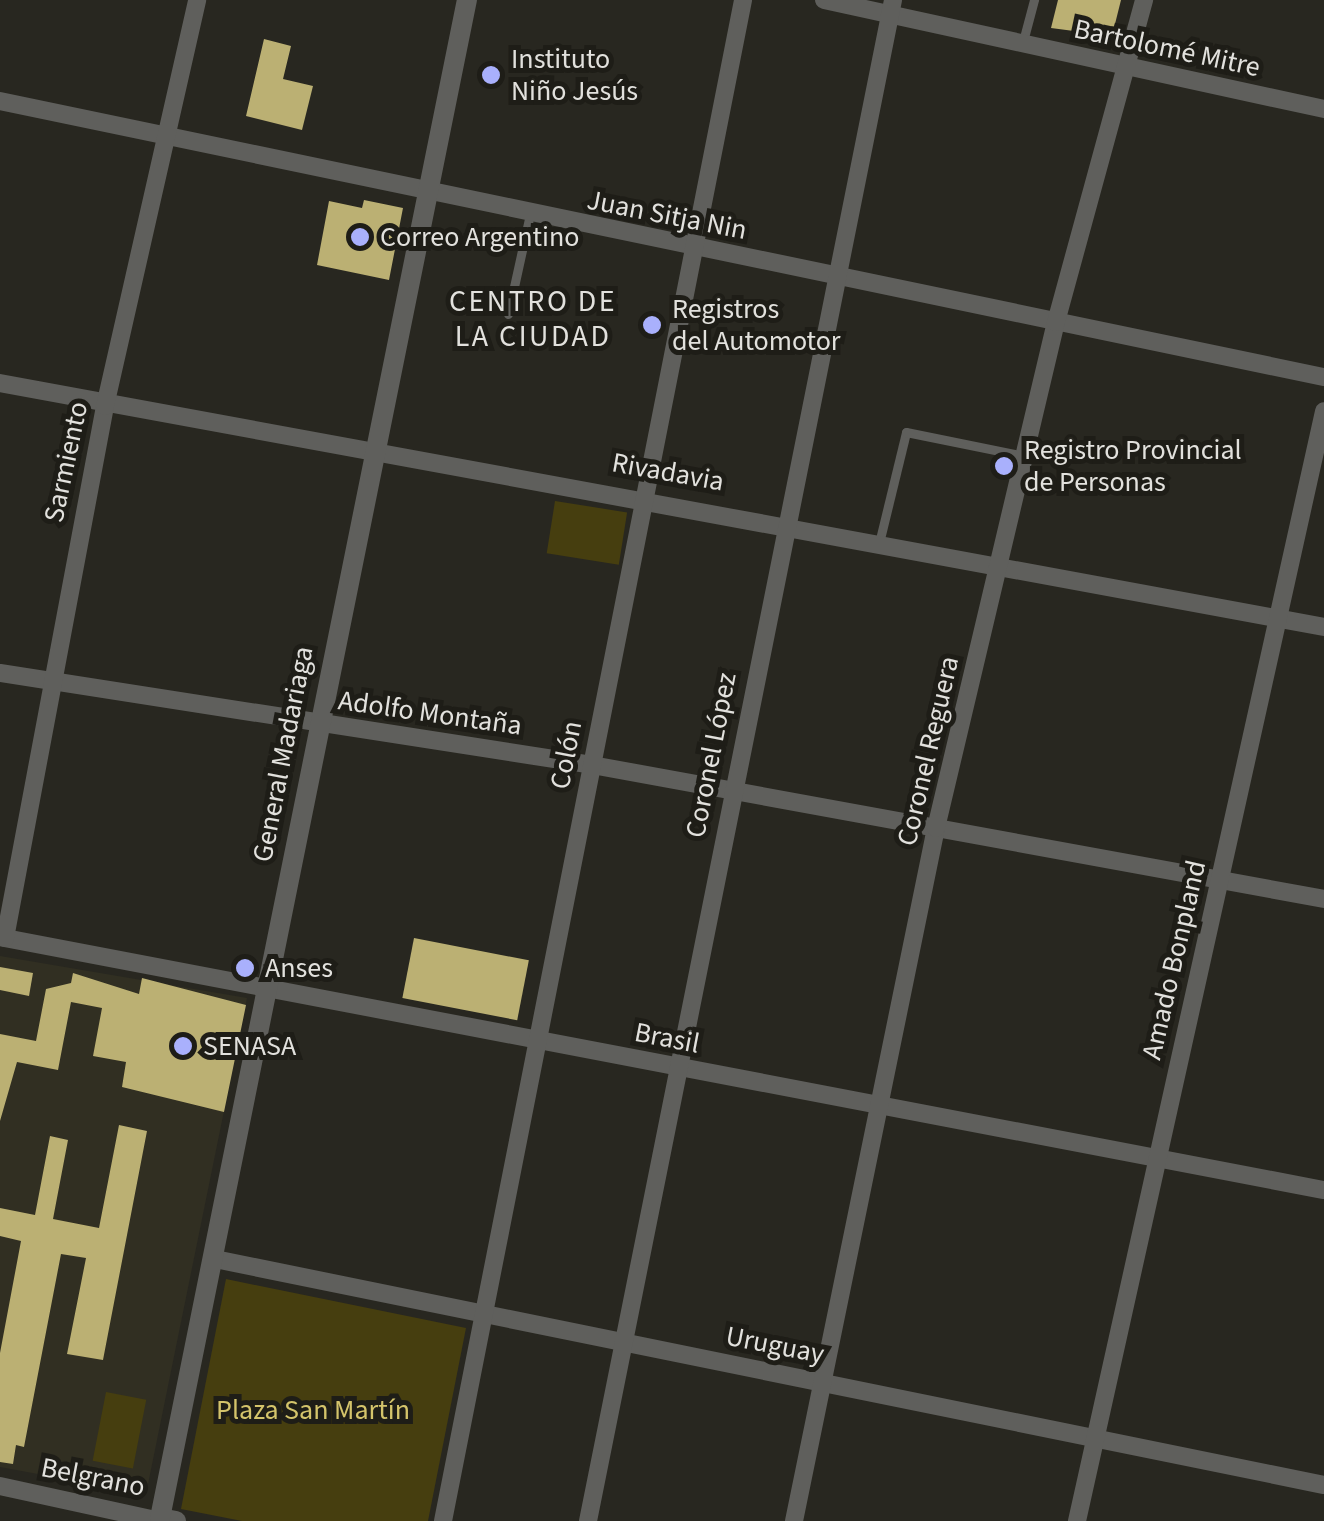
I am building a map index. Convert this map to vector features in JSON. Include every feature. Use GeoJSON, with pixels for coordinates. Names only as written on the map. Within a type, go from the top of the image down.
{"type":"FeatureCollection","features":[{"type":"Feature","properties":{"kind":"street","name":"Sarmiento"},"geometry":{"type":"LineString","coordinates":[[2,937],[105,406],[197,0]]}},
{"type":"Feature","properties":{"kind":"street","name":"General Madariaga"},"geometry":{"type":"LineString","coordinates":[[165,1520],[370,450],[432,192],[467,0]]}},
{"type":"Feature","properties":{"kind":"street","name":"Colón"},"geometry":{"type":"LineString","coordinates":[[443,1521],[744,0]]}},
{"type":"Feature","properties":{"kind":"street","name":"Bartolomé Mitre"},"geometry":{"type":"LineString","coordinates":[[824,0],[892,8],[1022,45],[1324,109]]}},
{"type":"Feature","properties":{"kind":"street","name":"Coronel Reguera"},"geometry":{"type":"LineString","coordinates":[[794,1521],[936,828],[1002,563],[1056,322],[1144,0]]}},
{"type":"Feature","properties":{"kind":"street","name":"Coronel López"},"geometry":{"type":"LineString","coordinates":[[588,1521],[832,272],[892,8]]}},
{"type":"Feature","properties":{"kind":"street","name":"Juan Sitja Nin"},"geometry":{"type":"LineString","coordinates":[[0,101],[167,132],[692,250],[832,272],[1324,377]]}},
{"type":"Feature","properties":{"kind":"street","name":"Rivadavia"},"geometry":{"type":"LineString","coordinates":[[0,382],[105,406],[786,520],[1324,626]]}},
{"type":"Feature","properties":{"kind":"street","name":"Amado Bonpland"},"geometry":{"type":"LineString","coordinates":[[1077,1521],[1324,411]]}},
{"type":"Feature","properties":{"kind":"street","name":"Adolfo Montaña"},"geometry":{"type":"LineString","coordinates":[[0,673],[592,765],[1324,898]]}},
{"type":"Feature","properties":{"kind":"street","name":"Brasil"},"geometry":{"type":"LineString","coordinates":[[2,937],[1324,1190]]}},
{"type":"Feature","properties":{"kind":"street","name":"Uruguay"},"geometry":{"type":"LineString","coordinates":[[215,1259],[1096,1436],[1324,1486]]}},
{"type":"Feature","properties":{"kind":"street","name":"Belgrano"},"geometry":{"type":"LineString","coordinates":[[0,1486],[165,1520]]}},
{"type":"Feature","properties":{"kind":"lane"},"geometry":{"type":"LineString","coordinates":[[1022,45],[1034,0]]}},
{"type":"Feature","properties":{"kind":"lane"},"geometry":{"type":"LineString","coordinates":[[508,314],[530,214]]}},
{"type":"Feature","properties":{"kind":"lane"},"geometry":{"type":"LineString","coordinates":[[880,539],[906,432],[1026,456]]}},
{"type":"Feature","properties":{"kind":"shaded area"},"geometry":{"type":"Polygon","coordinates":[[[0,956],[247,998],[146,1494],[0,1467],[0,956]]]}},
{"type":"Feature","properties":{"kind":"green space"},"geometry":{"type":"Polygon","coordinates":[[[555,501],[627,512],[619,565],[547,553],[555,501]]]}},
{"type":"Feature","properties":{"kind":"green space","name":"Plaza San Martín"},"geometry":{"type":"Polygon","coordinates":[[[226,1279],[466,1328],[428,1521],[242,1521],[181,1509],[226,1279]]]}},
{"type":"Feature","properties":{"kind":"green space"},"geometry":{"type":"Polygon","coordinates":[[[106,1392],[146,1400],[133,1469],[93,1461],[106,1392]]]}},
{"type":"Feature","properties":{"kind":"building"},"geometry":{"type":"Polygon","coordinates":[[[1058,0],[1121,0],[1112,36],[1051,28],[1058,0]]]}},
{"type":"Feature","properties":{"kind":"building"},"geometry":{"type":"Polygon","coordinates":[[[264,39],[291,46],[283,79],[313,86],[302,130],[246,116],[264,39]]]}},
{"type":"Feature","properties":{"kind":"building","name":"Correo Argentino"},"geometry":{"type":"Polygon","coordinates":[[[364,200],[403,208],[389,280],[317,265],[329,201],[362,208],[364,200]]]}},
{"type":"Feature","properties":{"kind":"building"},"geometry":{"type":"Polygon","coordinates":[[[414,938],[529,960],[517,1020],[402,998],[414,938]]]}},
{"type":"Feature","properties":{"kind":"building"},"geometry":{"type":"Polygon","coordinates":[[[0,967],[33,973],[29,996],[0,990],[0,967]]]}},
{"type":"Feature","properties":{"kind":"building","name":"SENASA"},"geometry":{"type":"Polygon","coordinates":[[[73,973],[139,994],[142,978],[246,1005],[224,1112],[122,1087],[126,1062],[93,1056],[102,1008],[71,1002],[58,1070],[17,1062],[0,1121],[0,1034],[36,1041],[46,989],[71,983],[73,973]]]}},
{"type":"Feature","properties":{"kind":"building"},"geometry":{"type":"Polygon","coordinates":[[[119,1125],[147,1131],[103,1360],[67,1354],[86,1258],[61,1254],[24,1447],[16,1445],[13,1464],[0,1462],[0,1353],[21,1241],[0,1236],[0,1208],[35,1215],[50,1136],[68,1140],[53,1219],[99,1228],[119,1125]]]}},
{"type":"Feature","properties":{"kind":"place","name":"Instituto Niño Jesús"},"geometry":{"type":"Point","coordinates":[491,75]}},
{"type":"Feature","properties":{"kind":"place","name":"Correo Argentino"},"geometry":{"type":"Point","coordinates":[360,237]}},
{"type":"Feature","properties":{"kind":"place","name":"Registros del Automotor"},"geometry":{"type":"Point","coordinates":[652,325]}},
{"type":"Feature","properties":{"kind":"place","name":"Registro Provincial de Personas"},"geometry":{"type":"Point","coordinates":[1004,466]}},
{"type":"Feature","properties":{"kind":"place","name":"Anses"},"geometry":{"type":"Point","coordinates":[245,968]}},
{"type":"Feature","properties":{"kind":"place","name":"SENASA"},"geometry":{"type":"Point","coordinates":[183,1046]}},
{"type":"Feature","properties":{"kind":"district","name":"CENTRO DE LA CIUDAD"},"geometry":{"type":"Point","coordinates":[533,319]}}]}
